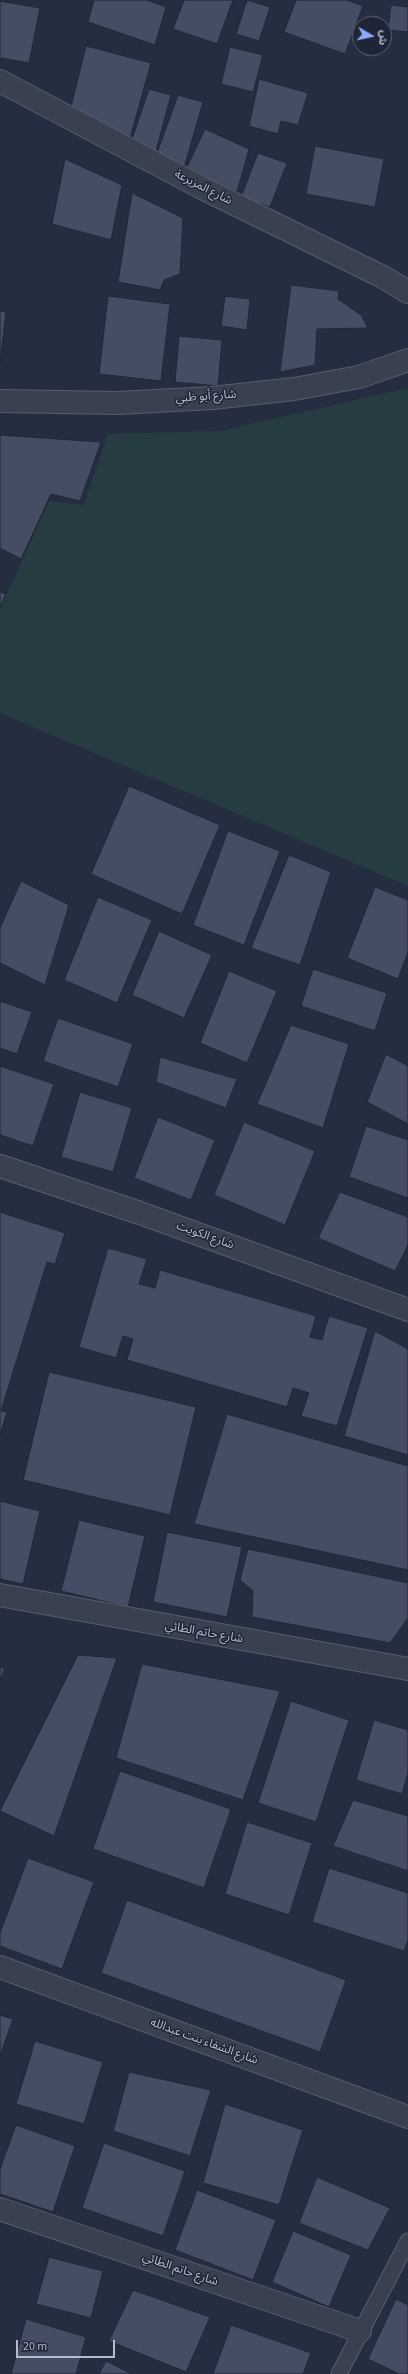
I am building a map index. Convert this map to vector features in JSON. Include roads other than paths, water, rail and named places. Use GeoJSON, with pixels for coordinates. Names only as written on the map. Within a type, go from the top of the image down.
{"type":"FeatureCollection","features":[{"type":"Feature","properties":{"kind":"street","name":"شارع المزيرعة"},"geometry":{"type":"LineString","coordinates":[[0,81],[202,188],[383,277],[408,292]]}},
{"type":"Feature","properties":{"kind":"street","name":"شارع أبو ظبي"},"geometry":{"type":"LineString","coordinates":[[0,401],[118,403],[212,398],[294,389],[359,377],[408,360]]}},
{"type":"Feature","properties":{"kind":"street","name":"شارع الكويت"},"geometry":{"type":"LineString","coordinates":[[0,1166],[140,1213],[408,1310]]}},
{"type":"Feature","properties":{"kind":"street","name":"شارع حاتم الطائي"},"geometry":{"type":"LineString","coordinates":[[0,1595],[408,1669]]}},
{"type":"Feature","properties":{"kind":"street","name":"شارع الشفاء بنت عبدالله"},"geometry":{"type":"LineString","coordinates":[[0,1967],[408,2117]]}},
{"type":"Feature","properties":{"kind":"street","name":"شارع حاتم الطائي"},"geometry":{"type":"LineString","coordinates":[[0,2209],[360,2332]]}},
{"type":"Feature","properties":{"kind":"lane"},"geometry":{"type":"LineString","coordinates":[[339,2374],[408,2241]]}}]}
